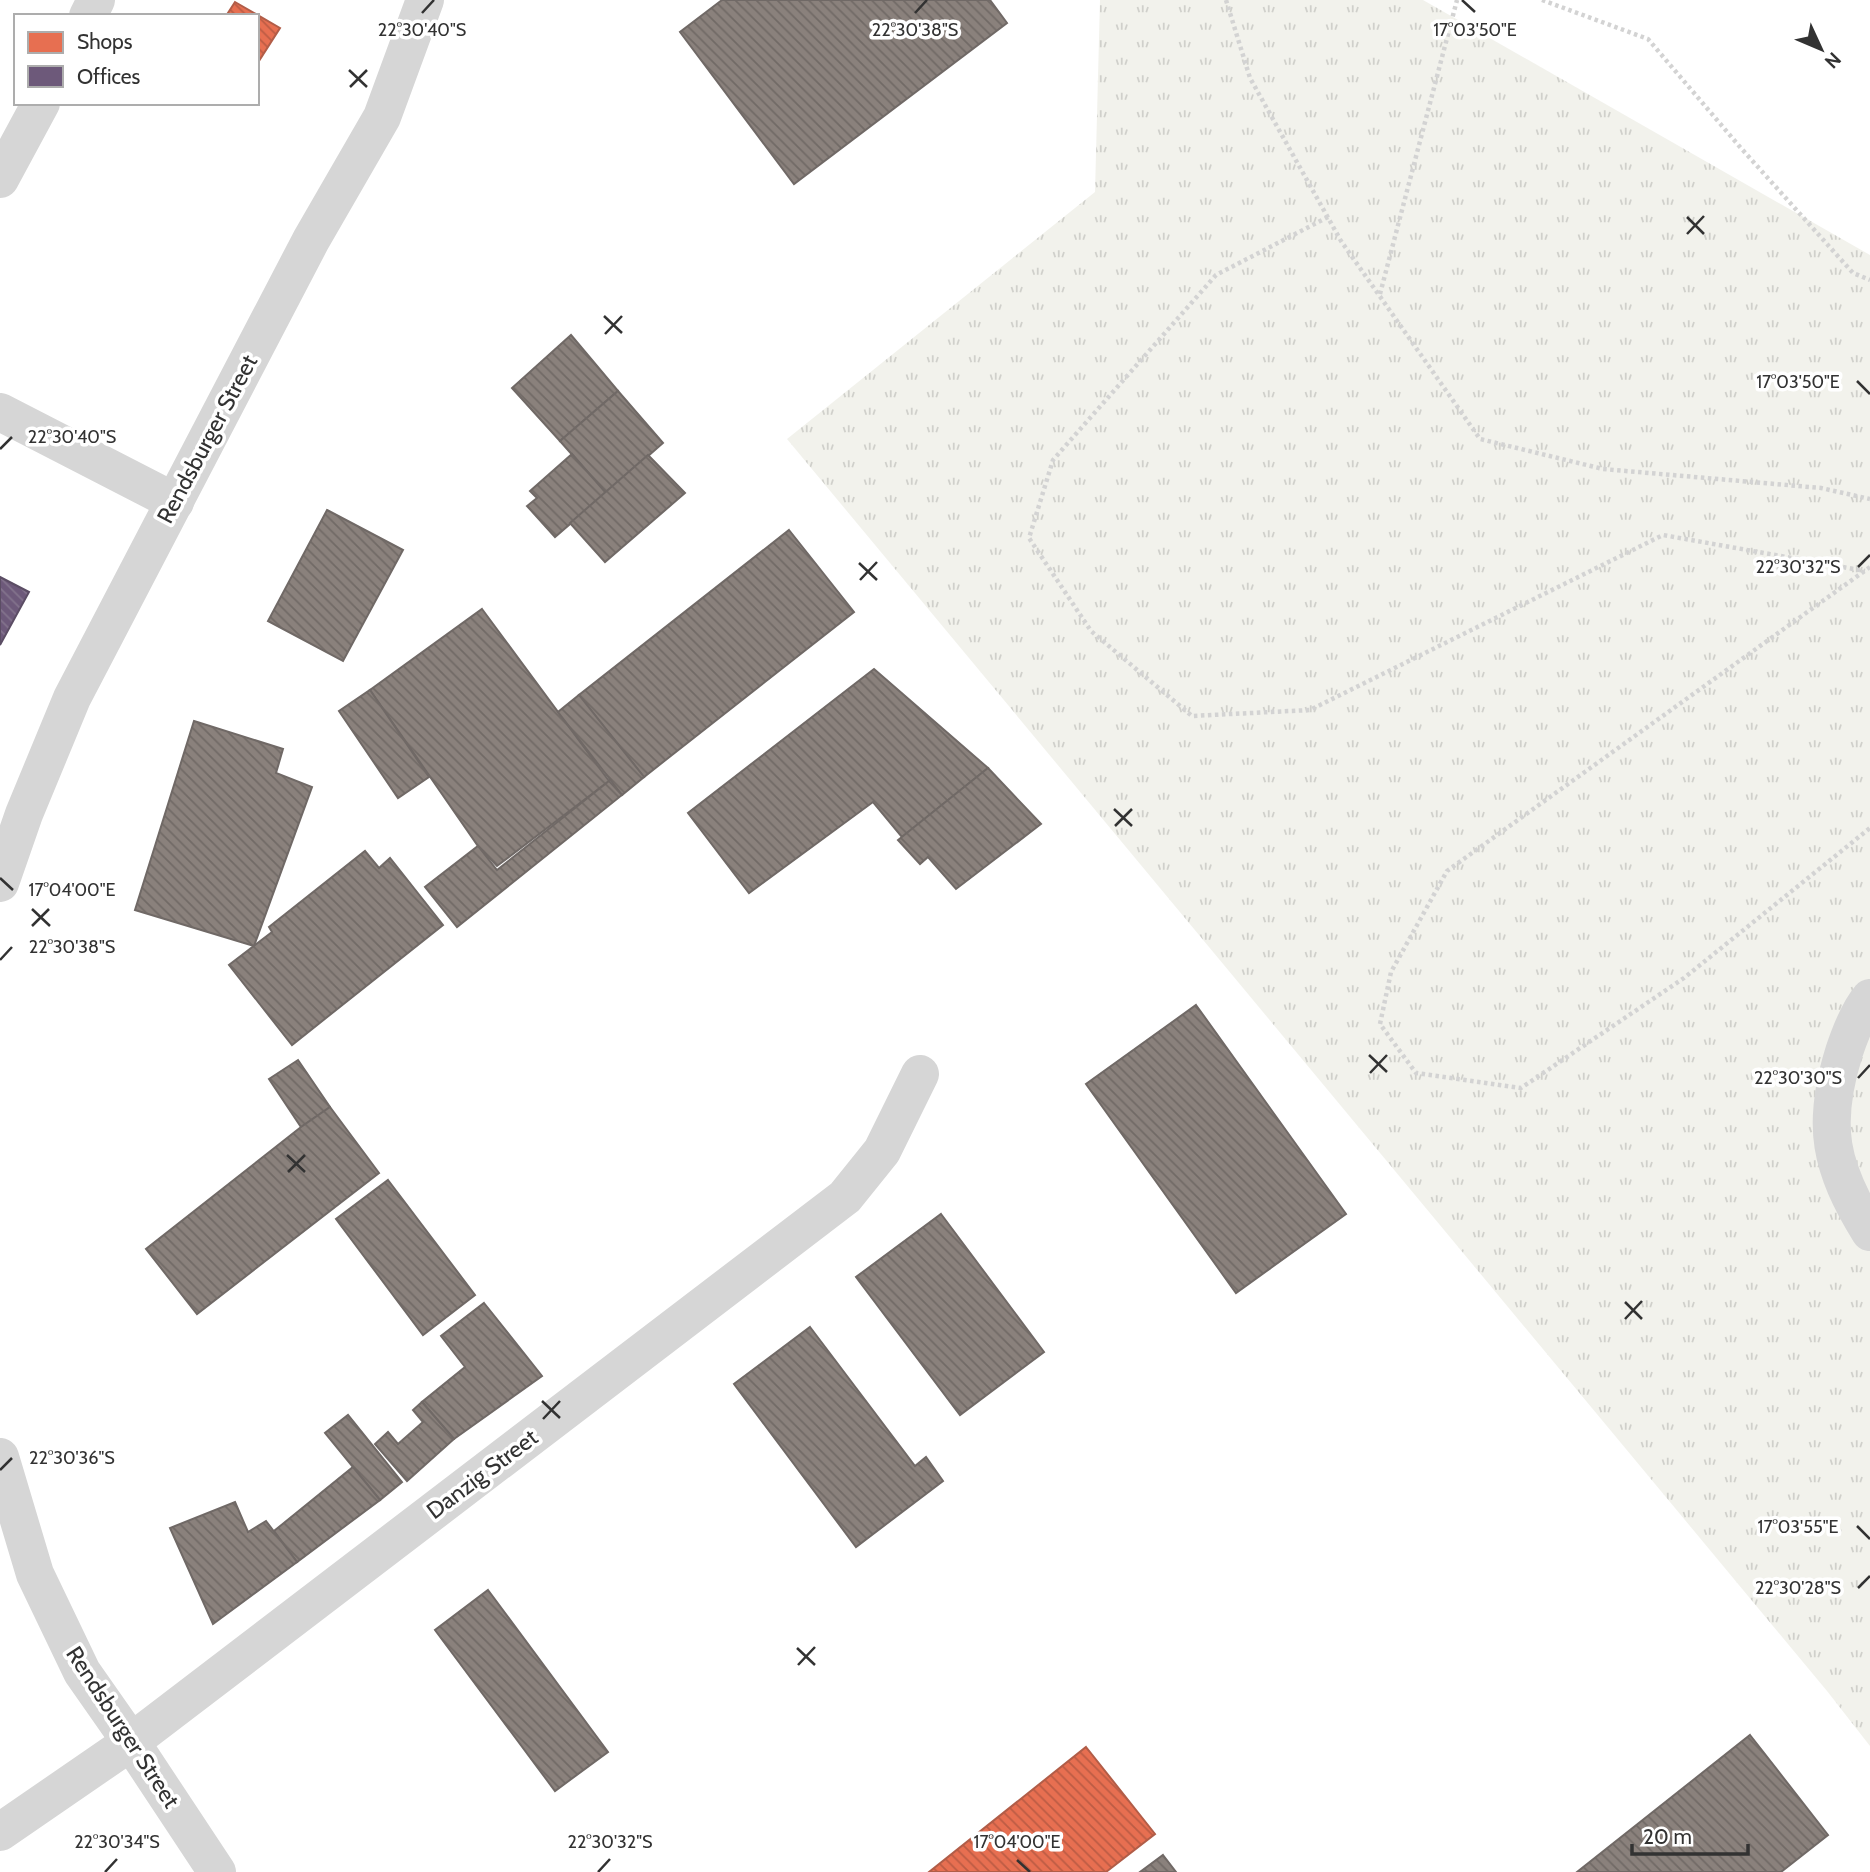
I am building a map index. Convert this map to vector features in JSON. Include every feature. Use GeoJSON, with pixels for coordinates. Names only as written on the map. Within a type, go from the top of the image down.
{"type":"FeatureCollection","features":[{"type":"Feature","properties":{"kind":"street","name":"Rendsburger Street"},"geometry":{"type":"LineString","coordinates":[[0,883],[24,814],[72,698],[312,240],[382,117],[425,0]]}},
{"type":"Feature","properties":{"kind":"street"},"geometry":{"type":"LineString","coordinates":[[0,178],[40,105]]}},
{"type":"Feature","properties":{"kind":"street"},"geometry":{"type":"LineString","coordinates":[[0,412],[175,502]]}},
{"type":"Feature","properties":{"kind":"street"},"geometry":{"type":"LineString","coordinates":[[1870,999],[1849,1037],[1835,1080],[1830,1129],[1838,1170],[1850,1199],[1870,1232]]}},
{"type":"Feature","properties":{"kind":"street","name":"Danzig Street"},"geometry":{"type":"LineString","coordinates":[[0,1832],[131,1742],[845,1196],[882,1151],[920,1074]]}},
{"type":"Feature","properties":{"kind":"street","name":"Rendsburger Street"},"geometry":{"type":"LineString","coordinates":[[0,1457],[35,1574],[82,1672],[217,1872]]}},
{"type":"Feature","properties":{"kind":"path"},"geometry":{"type":"LineString","coordinates":[[1226,0],[1250,78],[1341,241],[1480,439],[1603,468],[1821,488],[1870,499]]}},
{"type":"Feature","properties":{"kind":"path"},"geometry":{"type":"LineString","coordinates":[[1380,295],[1457,0]]}},
{"type":"Feature","properties":{"kind":"path"},"geometry":{"type":"LineString","coordinates":[[1542,0],[1648,39],[1853,273],[1870,280]]}},
{"type":"Feature","properties":{"kind":"path"},"geometry":{"type":"LineString","coordinates":[[1328,217],[1216,275],[1054,460],[1029,538],[1091,631],[1192,716],[1310,710],[1663,535],[1867,569]]}},
{"type":"Feature","properties":{"kind":"path"},"geometry":{"type":"LineString","coordinates":[[1867,569],[1447,870],[1391,972],[1380,1024],[1416,1073],[1521,1088],[1684,978],[1870,828]]}},
{"type":"Feature","properties":{"kind":"green space"},"geometry":{"type":"Polygon","coordinates":[[[1100,0],[1423,0],[1870,255],[1870,1746],[787,439],[1095,192],[1100,0]]]}},
{"type":"Feature","properties":{"kind":"building: Shops"},"geometry":{"type":"Polygon","coordinates":[[[235,2],[256,14],[227,14],[235,2]]]}},
{"type":"Feature","properties":{"kind":"building: Shops"},"geometry":{"type":"Polygon","coordinates":[[[259,16],[280,28],[259,61],[259,16]]]}},
{"type":"Feature","properties":{"kind":"building: Shops"},"geometry":{"type":"Polygon","coordinates":[[[1086,1747],[1155,1834],[1106,1872],[929,1872],[1086,1747]]]}},
{"type":"Feature","properties":{"kind":"building: Offices"},"geometry":{"type":"Polygon","coordinates":[[[0,577],[29,592],[0,645],[0,577]]]}},
{"type":"Feature","properties":{"kind":"building: Industry"},"geometry":{"type":"Polygon","coordinates":[[[722,0],[990,0],[1007,23],[794,184],[680,32],[722,0]]]}},
{"type":"Feature","properties":{"kind":"building: Industry"},"geometry":{"type":"Polygon","coordinates":[[[571,335],[618,391],[560,441],[512,388],[571,335]]]}},
{"type":"Feature","properties":{"kind":"building: Industry"},"geometry":{"type":"Polygon","coordinates":[[[618,391],[663,443],[606,493],[560,441],[618,391]]]}},
{"type":"Feature","properties":{"kind":"building: Industry"},"geometry":{"type":"Polygon","coordinates":[[[572,454],[606,493],[555,537],[527,506],[537,498],[530,491],[572,454]]]}},
{"type":"Feature","properties":{"kind":"building: Industry"},"geometry":{"type":"Polygon","coordinates":[[[648,455],[685,493],[605,562],[570,523],[648,455]]]}},
{"type":"Feature","properties":{"kind":"building: Industry"},"geometry":{"type":"Polygon","coordinates":[[[327,510],[403,550],[343,661],[268,621],[327,510]]]}},
{"type":"Feature","properties":{"kind":"building: Industry"},"geometry":{"type":"Polygon","coordinates":[[[789,530],[854,612],[644,777],[579,695],[789,530]]]}},
{"type":"Feature","properties":{"kind":"building: Industry"},"geometry":{"type":"Polygon","coordinates":[[[482,609],[609,781],[497,866],[478,846],[370,690],[482,609]]]}},
{"type":"Feature","properties":{"kind":"building: Industry"},"geometry":{"type":"Polygon","coordinates":[[[874,669],[988,768],[902,837],[873,802],[749,893],[688,813],[874,669]]]}},
{"type":"Feature","properties":{"kind":"building: Industry"},"geometry":{"type":"Polygon","coordinates":[[[370,690],[429,777],[398,798],[339,711],[370,690]]]}},
{"type":"Feature","properties":{"kind":"building: Industry"},"geometry":{"type":"Polygon","coordinates":[[[579,695],[644,777],[622,795],[558,712],[579,695]]]}},
{"type":"Feature","properties":{"kind":"building: Industry"},"geometry":{"type":"Polygon","coordinates":[[[194,721],[283,749],[276,773],[312,787],[254,946],[135,910],[194,721]]]}},
{"type":"Feature","properties":{"kind":"building: Industry"},"geometry":{"type":"Polygon","coordinates":[[[988,768],[1041,824],[956,889],[928,857],[920,864],[898,840],[988,768]]]}},
{"type":"Feature","properties":{"kind":"building: Industry"},"geometry":{"type":"Polygon","coordinates":[[[609,781],[622,795],[457,927],[425,887],[478,846],[497,870],[609,781]]]}},
{"type":"Feature","properties":{"kind":"building: Industry"},"geometry":{"type":"Polygon","coordinates":[[[365,851],[379,868],[390,858],[443,925],[292,1045],[229,965],[272,932],[269,927],[365,851]]]}},
{"type":"Feature","properties":{"kind":"building: Industry"},"geometry":{"type":"Polygon","coordinates":[[[1196,1005],[1346,1214],[1236,1293],[1086,1084],[1196,1005]]]}},
{"type":"Feature","properties":{"kind":"building: Industry"},"geometry":{"type":"Polygon","coordinates":[[[298,1060],[330,1107],[301,1127],[269,1079],[298,1060]]]}},
{"type":"Feature","properties":{"kind":"building: Industry"},"geometry":{"type":"Polygon","coordinates":[[[330,1107],[379,1173],[197,1314],[146,1249],[330,1107]]]}},
{"type":"Feature","properties":{"kind":"building: Industry"},"geometry":{"type":"Polygon","coordinates":[[[388,1180],[475,1295],[423,1335],[336,1219],[388,1180]]]}},
{"type":"Feature","properties":{"kind":"building: Industry"},"geometry":{"type":"Polygon","coordinates":[[[941,1214],[1044,1352],[960,1415],[856,1277],[941,1214]]]}},
{"type":"Feature","properties":{"kind":"building: Industry"},"geometry":{"type":"Polygon","coordinates":[[[484,1303],[542,1376],[454,1439],[422,1402],[465,1367],[441,1336],[484,1303]]]}},
{"type":"Feature","properties":{"kind":"building: Industry"},"geometry":{"type":"Polygon","coordinates":[[[810,1327],[915,1466],[926,1457],[943,1481],[856,1547],[734,1384],[810,1327]]]}},
{"type":"Feature","properties":{"kind":"building: Industry"},"geometry":{"type":"Polygon","coordinates":[[[422,1402],[454,1439],[407,1481],[375,1444],[388,1432],[398,1444],[423,1422],[413,1410],[422,1402]]]}},
{"type":"Feature","properties":{"kind":"building: Industry"},"geometry":{"type":"Polygon","coordinates":[[[348,1415],[402,1482],[380,1500],[325,1433],[348,1415]]]}},
{"type":"Feature","properties":{"kind":"building: Industry"},"geometry":{"type":"Polygon","coordinates":[[[353,1467],[380,1500],[297,1562],[274,1531],[353,1467]]]}},
{"type":"Feature","properties":{"kind":"building: Industry"},"geometry":{"type":"Polygon","coordinates":[[[235,1502],[248,1532],[266,1521],[297,1562],[213,1624],[170,1528],[235,1502]]]}},
{"type":"Feature","properties":{"kind":"building: Industry"},"geometry":{"type":"Polygon","coordinates":[[[488,1590],[608,1752],[555,1791],[435,1630],[488,1590]]]}},
{"type":"Feature","properties":{"kind":"building: Industry"},"geometry":{"type":"Polygon","coordinates":[[[1750,1735],[1828,1835],[1781,1872],[1577,1872],[1750,1735]]]}},
{"type":"Feature","properties":{"kind":"building: Industry"},"geometry":{"type":"Polygon","coordinates":[[[1163,1855],[1176,1872],[1140,1872],[1163,1855]]]}}]}
